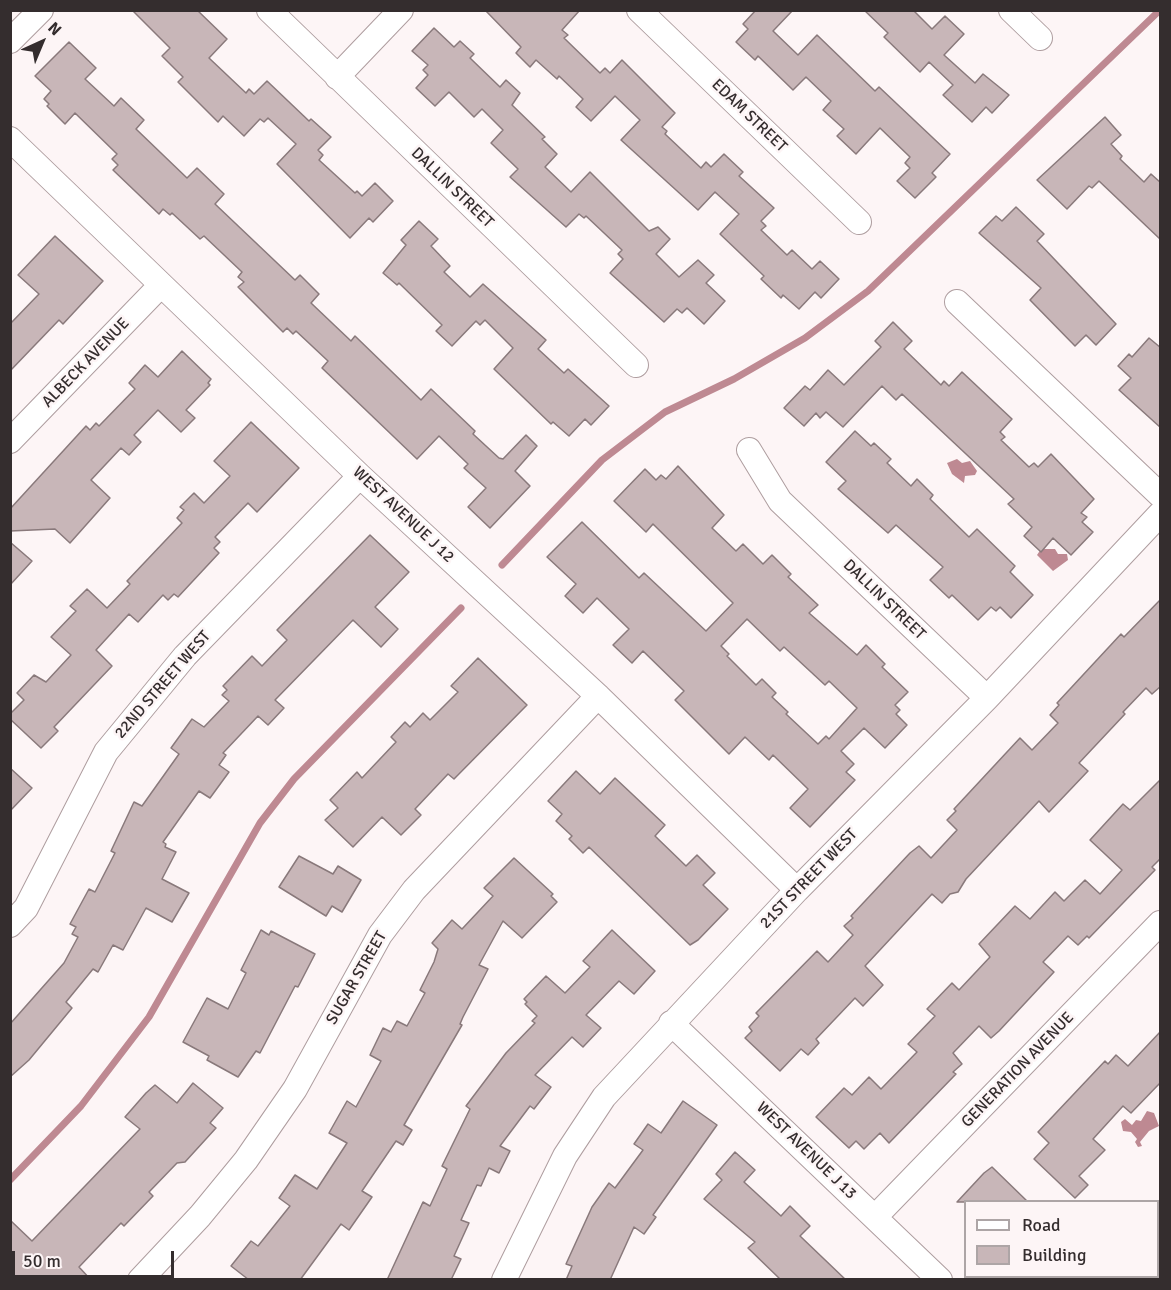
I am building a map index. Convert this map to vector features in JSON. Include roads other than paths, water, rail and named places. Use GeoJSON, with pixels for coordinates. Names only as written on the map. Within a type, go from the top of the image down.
{"type":"FeatureCollection","features":[{"type":"Feature","properties":{"kind":"street"},"geometry":{"type":"LineString","coordinates":[[10,41],[40,10]]}},
{"type":"Feature","properties":{"kind":"street","name":"DALLIN STREET"},"geometry":{"type":"LineString","coordinates":[[269,10],[636,365]]}},
{"type":"Feature","properties":{"kind":"street"},"geometry":{"type":"LineString","coordinates":[[337,77],[401,10]]}},
{"type":"Feature","properties":{"kind":"street","name":"EDAM STREET"},"geometry":{"type":"LineString","coordinates":[[639,10],[859,222]]}},
{"type":"Feature","properties":{"kind":"street"},"geometry":{"type":"LineString","coordinates":[[1011,10],[1040,38]]}},
{"type":"Feature","properties":{"kind":"street","name":"WEST AVENUE J 12"},"geometry":{"type":"LineString","coordinates":[[10,139],[360,476],[598,696],[797,891]]}},
{"type":"Feature","properties":{"kind":"street","name":"ALBECK AVENUE"},"geometry":{"type":"LineString","coordinates":[[10,441],[161,285]]}},
{"type":"Feature","properties":{"kind":"street"},"geometry":{"type":"LineString","coordinates":[[957,302],[1161,495]]}},
{"type":"Feature","properties":{"kind":"street","name":"DALLIN STREET"},"geometry":{"type":"LineString","coordinates":[[749,450],[780,501],[987,698]]}},
{"type":"Feature","properties":{"kind":"street","name":"22ND STREET WEST"},"geometry":{"type":"LineString","coordinates":[[16,909],[106,752],[185,656],[360,476]]}},
{"type":"Feature","properties":{"kind":"street","name":"21ST STREET WEST"},"geometry":{"type":"LineString","coordinates":[[504,1280],[565,1156],[604,1097],[797,891],[987,698],[1161,514]]}},
{"type":"Feature","properties":{"kind":"street","name":"SUGAR STREET"},"geometry":{"type":"LineString","coordinates":[[140,1280],[200,1216],[246,1160],[295,1089],[380,935],[414,890],[598,696]]}},
{"type":"Feature","properties":{"kind":"street","name":"GENERATION AVENUE"},"geometry":{"type":"LineString","coordinates":[[874,1217],[1161,923]]}},
{"type":"Feature","properties":{"kind":"street","name":"WEST AVENUE J 13"},"geometry":{"type":"LineString","coordinates":[[671,1023],[940,1280]]}},
{"type":"Feature","properties":{"kind":"waterway"},"geometry":{"type":"LineString","coordinates":[[502,565],[602,460],[665,412],[734,379],[805,338],[868,291],[1160,10]]}},
{"type":"Feature","properties":{"kind":"waterway"},"geometry":{"type":"LineString","coordinates":[[10,1180],[81,1106],[149,1017],[260,823],[294,779],[461,608]]}}]}
